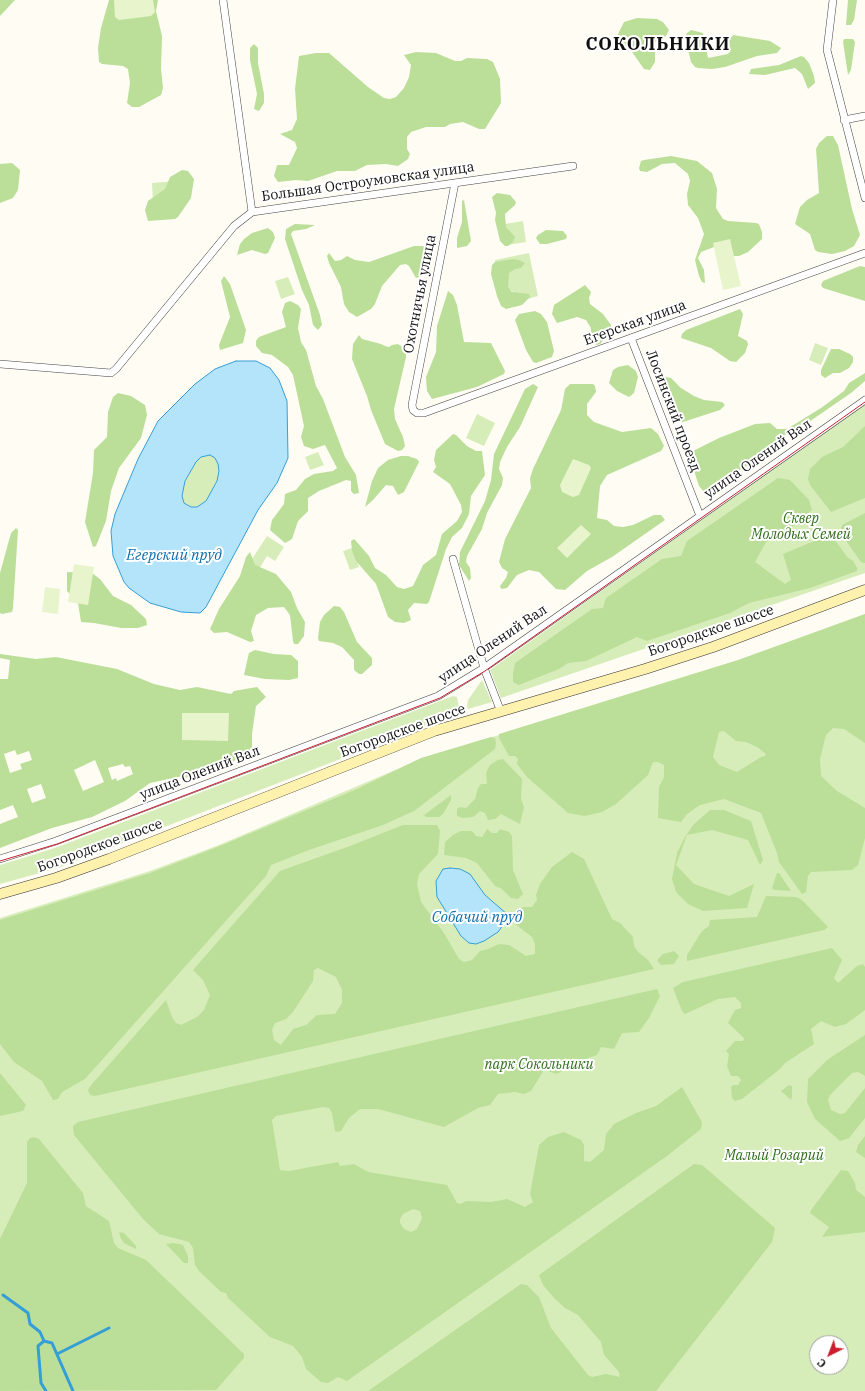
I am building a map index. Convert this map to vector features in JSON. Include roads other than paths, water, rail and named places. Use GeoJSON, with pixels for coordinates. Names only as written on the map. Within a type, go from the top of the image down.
{"type":"FeatureCollection","features":[{"type":"Feature","properties":{"kind":"main road","name":"Богородское шоссе"},"geometry":{"type":"LineString","coordinates":[[0,894],[56,878],[124,853],[434,731],[713,647],[865,590]]}},
{"type":"Feature","properties":{"kind":"street"},"geometry":{"type":"LineString","coordinates":[[222,0],[252,212]]}},
{"type":"Feature","properties":{"kind":"street"},"geometry":{"type":"LineString","coordinates":[[833,0],[826,50],[865,198]]}},
{"type":"Feature","properties":{"kind":"street"},"geometry":{"type":"LineString","coordinates":[[844,120],[865,116]]}},
{"type":"Feature","properties":{"kind":"street"},"geometry":{"type":"LineString","coordinates":[[857,165],[865,169]]}},
{"type":"Feature","properties":{"kind":"street","name":"Большая Остроумовская улица"},"geometry":{"type":"LineString","coordinates":[[0,364],[111,373],[116,369],[231,230],[252,212],[573,166]]}},
{"type":"Feature","properties":{"kind":"street","name":"Охотничья улица"},"geometry":{"type":"LineString","coordinates":[[413,410],[412,405],[455,183]]}},
{"type":"Feature","properties":{"kind":"street","name":"Егерская улица"},"geometry":{"type":"LineString","coordinates":[[413,410],[417,413],[424,413],[865,253]]}},
{"type":"Feature","properties":{"kind":"street","name":"Лосинский проезд"},"geometry":{"type":"LineString","coordinates":[[631,338],[700,516]]}},
{"type":"Feature","properties":{"kind":"street","name":"улица Олений Вал"},"geometry":{"type":"LineString","coordinates":[[0,859],[56,841],[438,696],[484,668],[865,400]]}},
{"type":"Feature","properties":{"kind":"street"},"geometry":{"type":"LineString","coordinates":[[453,559],[484,668],[501,712]]}},
{"type":"Feature","properties":{"kind":"water","name":"Егерский пруд"},"geometry":{"type":"Polygon","coordinates":[[[236,361],[256,361],[270,368],[279,380],[287,401],[288,458],[277,483],[258,510],[206,607],[200,613],[181,612],[150,603],[129,588],[124,582],[113,556],[111,531],[115,514],[138,459],[158,421],[195,384],[215,369],[236,361]],[[210,455],[201,457],[196,462],[185,481],[182,496],[184,503],[191,507],[197,507],[206,501],[217,481],[219,471],[215,458],[210,455]]]}},
{"type":"Feature","properties":{"kind":"water","name":"Собачий пруд"},"geometry":{"type":"Polygon","coordinates":[[[443,869],[460,869],[470,874],[485,895],[508,915],[506,921],[498,932],[484,941],[476,944],[469,943],[461,936],[437,897],[436,881],[443,869]]]}},
{"type":"Feature","properties":{"kind":"waterway"},"geometry":{"type":"LineString","coordinates":[[3,1295],[28,1313],[30,1324],[40,1332],[44,1341],[38,1346],[41,1383],[46,1391]]}},
{"type":"Feature","properties":{"kind":"waterway"},"geometry":{"type":"LineString","coordinates":[[57,1354],[109,1328]]}},
{"type":"Feature","properties":{"kind":"waterway"},"geometry":{"type":"LineString","coordinates":[[44,1341],[52,1343],[73,1391]]}},
{"type":"Feature","properties":{"kind":"tram line"},"geometry":{"type":"LineString","coordinates":[[0,861],[57,844],[440,698],[485,671],[865,402]]}},
{"type":"Feature","properties":{"kind":"district","name":"СОКОЛЬНИКИ"},"geometry":{"type":"Point","coordinates":[658,45]}},
{"type":"Feature","properties":{"kind":"park label","name":"Сквер Молодых Семей"},"geometry":{"type":"Point","coordinates":[801,528]}},
{"type":"Feature","properties":{"kind":"park label","name":"парк Сокольники"},"geometry":{"type":"Point","coordinates":[539,1065]}},
{"type":"Feature","properties":{"kind":"park label","name":"Малый Розарий"},"geometry":{"type":"Point","coordinates":[774,1156]}}]}
